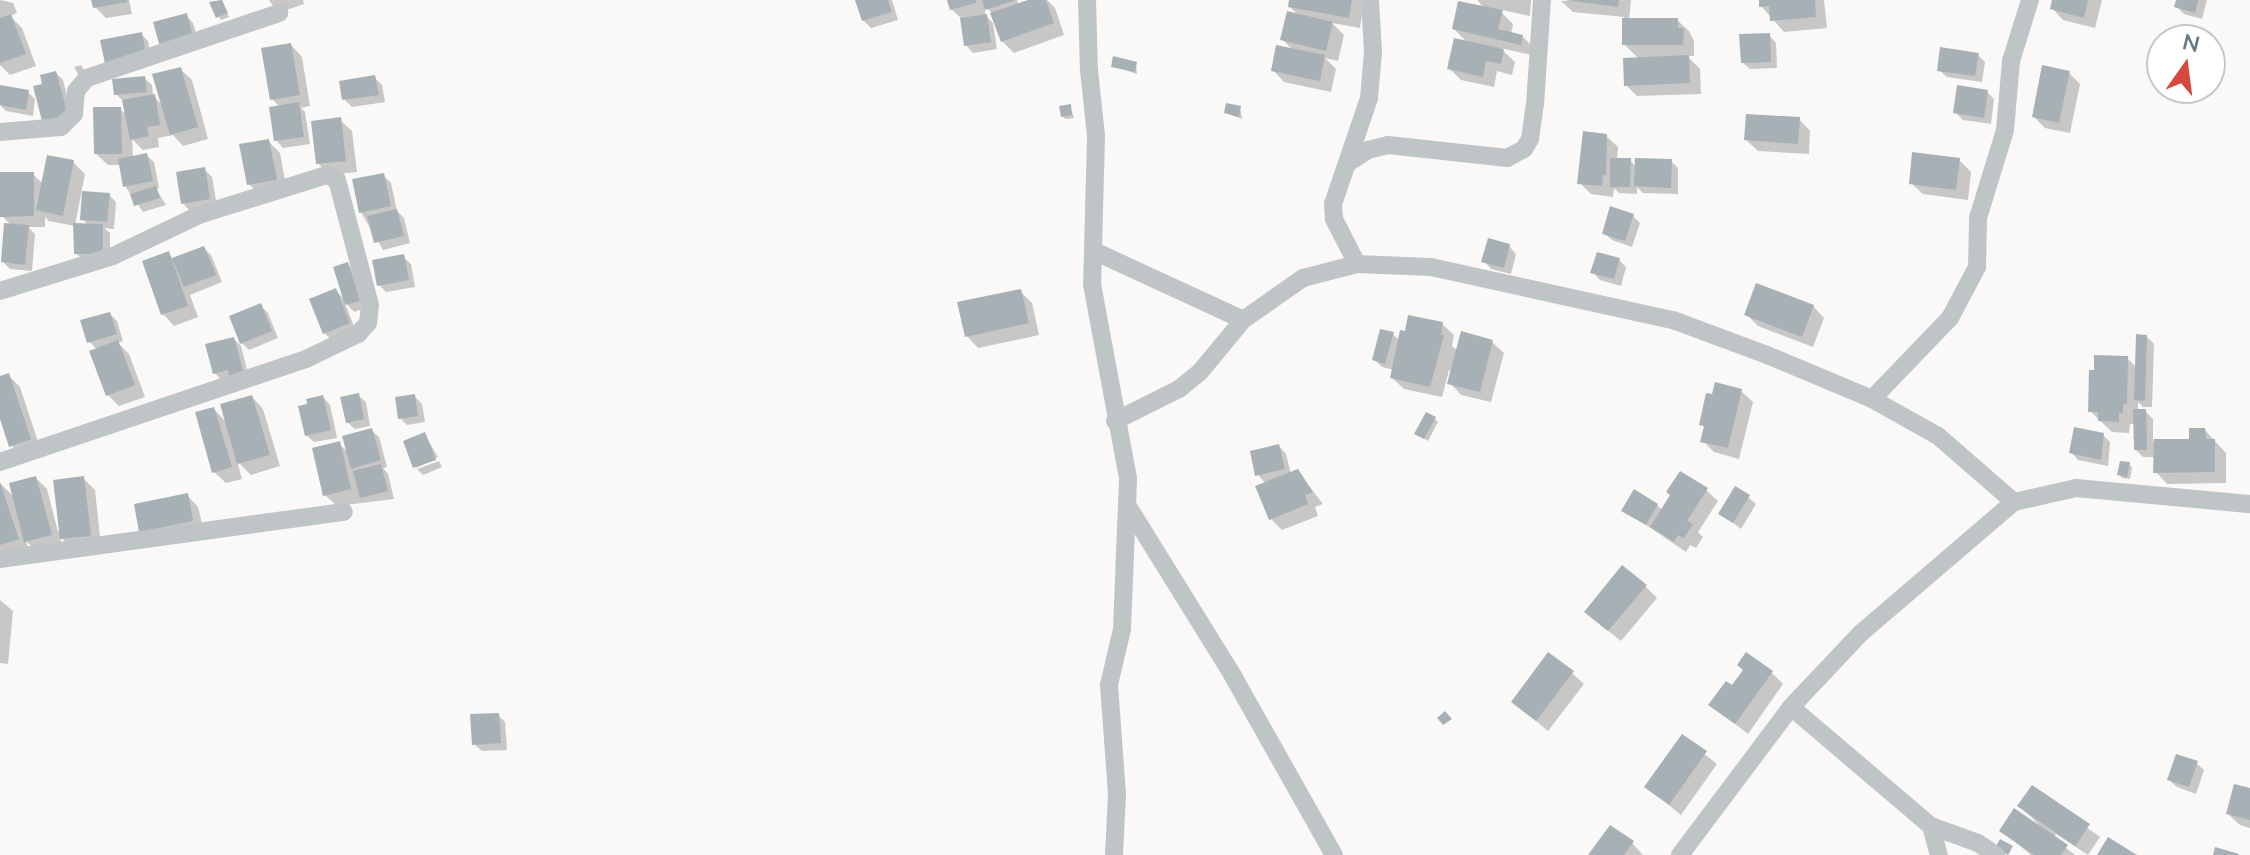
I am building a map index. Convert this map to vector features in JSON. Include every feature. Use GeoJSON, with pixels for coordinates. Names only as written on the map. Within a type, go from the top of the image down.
{"type":"FeatureCollection","features":[{"type":"Feature","properties":{"kind":"street"},"geometry":{"type":"LineString","coordinates":[[1357,264],[1334,219],[1337,183],[1348,163],[1369,98],[1373,51],[1370,0]]}},
{"type":"Feature","properties":{"kind":"street"},"geometry":{"type":"LineString","coordinates":[[1348,163],[1368,150],[1388,145],[1507,158],[1524,149],[1530,139],[1535,105],[1542,0]]}},
{"type":"Feature","properties":{"kind":"street"},"geometry":{"type":"LineString","coordinates":[[1872,399],[1950,318],[1977,267],[1978,218],[2005,130],[2011,61],[2030,0]]}},
{"type":"Feature","properties":{"kind":"street"},"geometry":{"type":"LineString","coordinates":[[1084,4],[1096,136],[1092,284],[1128,479],[1122,629],[1109,685],[1117,795],[1114,855]]}},
{"type":"Feature","properties":{"kind":"street"},"geometry":{"type":"LineString","coordinates":[[0,132],[61,127],[74,114],[76,91],[87,78],[279,13]]}},
{"type":"Feature","properties":{"kind":"street"},"geometry":{"type":"LineString","coordinates":[[0,291],[113,256],[199,215],[327,175],[337,180],[370,305],[368,323],[358,334],[306,359],[0,462]]}},
{"type":"Feature","properties":{"kind":"street"},"geometry":{"type":"LineString","coordinates":[[1094,251],[1243,320]]}},
{"type":"Feature","properties":{"kind":"street"},"geometry":{"type":"LineString","coordinates":[[1115,421],[1179,389],[1200,372],[1243,320],[1303,278],[1357,264],[1431,267],[1673,320],[1872,399],[1938,436],[2014,502]]}},
{"type":"Feature","properties":{"kind":"street"},"geometry":{"type":"LineString","coordinates":[[1680,855],[1791,707],[1861,633],[2014,502],[2076,488],[2250,504]]}},
{"type":"Feature","properties":{"kind":"street"},"geometry":{"type":"LineString","coordinates":[[1129,508],[1233,676],[1334,855]]}},
{"type":"Feature","properties":{"kind":"street"},"geometry":{"type":"LineString","coordinates":[[0,559],[344,512]]}},
{"type":"Feature","properties":{"kind":"street"},"geometry":{"type":"LineString","coordinates":[[1791,707],[1931,826],[1978,843],[1996,855]]}},
{"type":"Feature","properties":{"kind":"street"},"geometry":{"type":"LineString","coordinates":[[1931,826],[1939,855]]}},
{"type":"Feature","properties":{"kind":"building"},"geometry":{"type":"Polygon","coordinates":[[[91,0],[127,0],[127,2],[93,8],[91,0]]]}},
{"type":"Feature","properties":{"kind":"building"},"geometry":{"type":"Polygon","coordinates":[[[222,0],[228,13],[216,18],[209,2],[222,0]]]}},
{"type":"Feature","properties":{"kind":"building"},"geometry":{"type":"Polygon","coordinates":[[[855,0],[888,0],[892,12],[862,21],[855,0]]]}},
{"type":"Feature","properties":{"kind":"building"},"geometry":{"type":"Polygon","coordinates":[[[947,0],[976,0],[976,3],[950,10],[947,0]]]}},
{"type":"Feature","properties":{"kind":"building"},"geometry":{"type":"Polygon","coordinates":[[[982,0],[1013,0],[1013,1],[985,10],[982,0]]]}},
{"type":"Feature","properties":{"kind":"building"},"geometry":{"type":"Polygon","coordinates":[[[1028,0],[1046,0],[1054,23],[1001,42],[990,13],[1028,0]]]}},
{"type":"Feature","properties":{"kind":"building"},"geometry":{"type":"Polygon","coordinates":[[[1289,0],[1352,0],[1349,18],[1288,7],[1289,0]]]}},
{"type":"Feature","properties":{"kind":"building"},"geometry":{"type":"Polygon","coordinates":[[[1565,0],[1619,0],[1618,7],[1565,0]]]}},
{"type":"Feature","properties":{"kind":"building"},"geometry":{"type":"Polygon","coordinates":[[[1759,0],[1815,0],[1816,17],[1770,21],[1769,6],[1759,7],[1759,0]]]}},
{"type":"Feature","properties":{"kind":"building"},"geometry":{"type":"Polygon","coordinates":[[[2052,0],[2088,0],[2084,18],[2050,9],[2052,0]]]}},
{"type":"Feature","properties":{"kind":"building"},"geometry":{"type":"Polygon","coordinates":[[[2176,0],[2198,0],[2195,13],[2174,7],[2176,0]]]}},
{"type":"Feature","properties":{"kind":"building"},"geometry":{"type":"Polygon","coordinates":[[[1458,1],[1503,10],[1498,29],[1523,35],[1521,45],[1452,29],[1458,1]]]}},
{"type":"Feature","properties":{"kind":"building"},"geometry":{"type":"Polygon","coordinates":[[[1287,11],[1333,22],[1326,51],[1280,40],[1287,11]]]}},
{"type":"Feature","properties":{"kind":"building"},"geometry":{"type":"Polygon","coordinates":[[[187,13],[193,38],[160,47],[153,22],[187,13]]]}},
{"type":"Feature","properties":{"kind":"building"},"geometry":{"type":"Polygon","coordinates":[[[11,14],[26,54],[0,63],[0,18],[11,14]]]}},
{"type":"Feature","properties":{"kind":"building"},"geometry":{"type":"Polygon","coordinates":[[[987,14],[991,42],[964,46],[960,18],[987,14]]]}},
{"type":"Feature","properties":{"kind":"building"},"geometry":{"type":"Polygon","coordinates":[[[1622,18],[1678,18],[1678,28],[1684,28],[1683,45],[1622,45],[1622,18]]]}},
{"type":"Feature","properties":{"kind":"building"},"geometry":{"type":"Polygon","coordinates":[[[142,32],[146,55],[105,64],[100,40],[142,32]]]}},
{"type":"Feature","properties":{"kind":"building"},"geometry":{"type":"Polygon","coordinates":[[[1770,33],[1771,62],[1741,63],[1739,34],[1770,33]]]}},
{"type":"Feature","properties":{"kind":"building"},"geometry":{"type":"Polygon","coordinates":[[[1454,38],[1504,49],[1501,64],[1486,61],[1483,77],[1447,69],[1454,38]]]}},
{"type":"Feature","properties":{"kind":"building"},"geometry":{"type":"Polygon","coordinates":[[[291,43],[300,95],[270,100],[261,48],[291,43]]]}},
{"type":"Feature","properties":{"kind":"building"},"geometry":{"type":"Polygon","coordinates":[[[1276,45],[1325,55],[1320,81],[1271,71],[1276,45]]]}},
{"type":"Feature","properties":{"kind":"building"},"geometry":{"type":"Polygon","coordinates":[[[1940,47],[1979,53],[1975,76],[1937,71],[1940,47]]]}},
{"type":"Feature","properties":{"kind":"building"},"geometry":{"type":"Polygon","coordinates":[[[1689,55],[1690,83],[1624,86],[1623,58],[1689,55]]]}},
{"type":"Feature","properties":{"kind":"building"},"geometry":{"type":"Polygon","coordinates":[[[1113,56],[1137,62],[1135,72],[1111,67],[1113,56]]]}},
{"type":"Feature","properties":{"kind":"building"},"geometry":{"type":"Polygon","coordinates":[[[2042,65],[2070,71],[2059,123],[2032,117],[2042,65]]]}},
{"type":"Feature","properties":{"kind":"building"},"geometry":{"type":"Polygon","coordinates":[[[181,67],[198,127],[170,135],[152,74],[181,67]]]}},
{"type":"Feature","properties":{"kind":"building"},"geometry":{"type":"Polygon","coordinates":[[[56,71],[68,115],[42,121],[33,86],[42,84],[40,75],[56,71]]]}},
{"type":"Feature","properties":{"kind":"building"},"geometry":{"type":"Polygon","coordinates":[[[375,75],[379,95],[342,100],[339,81],[375,75]]]}},
{"type":"Feature","properties":{"kind":"building"},"geometry":{"type":"Polygon","coordinates":[[[145,76],[147,92],[114,95],[112,79],[145,76]]]}},
{"type":"Feature","properties":{"kind":"building"},"geometry":{"type":"Polygon","coordinates":[[[0,85],[29,90],[26,110],[0,105],[0,85]]]}},
{"type":"Feature","properties":{"kind":"building"},"geometry":{"type":"Polygon","coordinates":[[[1957,85],[1988,90],[1984,118],[1953,113],[1957,85]]]}},
{"type":"Feature","properties":{"kind":"building"},"geometry":{"type":"Polygon","coordinates":[[[155,94],[160,125],[147,127],[149,136],[130,140],[122,100],[155,94]]]}},
{"type":"Feature","properties":{"kind":"building"},"geometry":{"type":"Polygon","coordinates":[[[299,102],[304,137],[274,141],[269,107],[299,102]]]}},
{"type":"Feature","properties":{"kind":"building"},"geometry":{"type":"Polygon","coordinates":[[[1226,103],[1241,106],[1239,117],[1224,113],[1226,103]]]}},
{"type":"Feature","properties":{"kind":"building"},"geometry":{"type":"Polygon","coordinates":[[[1071,104],[1072,115],[1061,117],[1059,106],[1071,104]]]}},
{"type":"Feature","properties":{"kind":"building"},"geometry":{"type":"Polygon","coordinates":[[[93,107],[121,107],[122,154],[94,154],[93,107]]]}},
{"type":"Feature","properties":{"kind":"building"},"geometry":{"type":"Polygon","coordinates":[[[1746,114],[1800,117],[1798,144],[1744,140],[1746,114]]]}},
{"type":"Feature","properties":{"kind":"building"},"geometry":{"type":"Polygon","coordinates":[[[341,117],[346,161],[316,164],[311,121],[341,117]]]}},
{"type":"Feature","properties":{"kind":"building"},"geometry":{"type":"Polygon","coordinates":[[[1583,131],[1607,134],[1606,175],[1603,175],[1602,186],[1577,184],[1583,131]]]}},
{"type":"Feature","properties":{"kind":"building"},"geometry":{"type":"Polygon","coordinates":[[[269,139],[277,180],[247,185],[239,144],[269,139]]]}},
{"type":"Feature","properties":{"kind":"building"},"geometry":{"type":"Polygon","coordinates":[[[1912,152],[1960,158],[1956,190],[1909,184],[1912,152]]]}},
{"type":"Feature","properties":{"kind":"building"},"geometry":{"type":"Polygon","coordinates":[[[147,153],[153,181],[123,187],[118,159],[147,153]]]}},
{"type":"Feature","properties":{"kind":"building"},"geometry":{"type":"Polygon","coordinates":[[[47,155],[74,160],[63,216],[36,210],[47,155]]]}},
{"type":"Feature","properties":{"kind":"building"},"geometry":{"type":"Polygon","coordinates":[[[1610,158],[1631,158],[1630,187],[1610,187],[1610,158]]]}},
{"type":"Feature","properties":{"kind":"building"},"geometry":{"type":"Polygon","coordinates":[[[1635,158],[1672,159],[1671,188],[1634,186],[1635,158]]]}},
{"type":"Feature","properties":{"kind":"building"},"geometry":{"type":"Polygon","coordinates":[[[205,167],[210,199],[181,204],[176,172],[205,167]]]}},
{"type":"Feature","properties":{"kind":"building"},"geometry":{"type":"Polygon","coordinates":[[[0,172],[34,172],[34,216],[0,217],[0,172]]]}},
{"type":"Feature","properties":{"kind":"building"},"geometry":{"type":"Polygon","coordinates":[[[384,173],[391,206],[359,213],[352,179],[384,173]]]}},
{"type":"Feature","properties":{"kind":"building"},"geometry":{"type":"Polygon","coordinates":[[[156,186],[160,198],[134,206],[130,194],[156,186]]]}},
{"type":"Feature","properties":{"kind":"building"},"geometry":{"type":"Polygon","coordinates":[[[82,191],[110,193],[107,222],[80,220],[82,191]]]}},
{"type":"Feature","properties":{"kind":"building"},"geometry":{"type":"Polygon","coordinates":[[[1610,206],[1634,214],[1625,241],[1602,234],[1610,206]]]}},
{"type":"Feature","properties":{"kind":"building"},"geometry":{"type":"Polygon","coordinates":[[[397,209],[404,236],[374,243],[367,216],[397,209]]]}},
{"type":"Feature","properties":{"kind":"building"},"geometry":{"type":"Polygon","coordinates":[[[4,223],[29,225],[25,265],[1,262],[4,223]]]}},
{"type":"Feature","properties":{"kind":"building"},"geometry":{"type":"Polygon","coordinates":[[[73,223],[103,224],[103,254],[74,254],[73,223]]]}},
{"type":"Feature","properties":{"kind":"building"},"geometry":{"type":"Polygon","coordinates":[[[1488,238],[1510,244],[1504,268],[1481,262],[1488,238]]]}},
{"type":"Feature","properties":{"kind":"building"},"geometry":{"type":"Polygon","coordinates":[[[204,246],[216,275],[184,287],[172,258],[204,246]]]}},
{"type":"Feature","properties":{"kind":"building"},"geometry":{"type":"Polygon","coordinates":[[[169,251],[188,306],[161,315],[142,261],[169,251]]]}},
{"type":"Feature","properties":{"kind":"building"},"geometry":{"type":"Polygon","coordinates":[[[1597,252],[1620,258],[1614,279],[1590,273],[1597,252]]]}},
{"type":"Feature","properties":{"kind":"building"},"geometry":{"type":"Polygon","coordinates":[[[404,254],[409,280],[377,286],[372,260],[404,254]]]}},
{"type":"Feature","properties":{"kind":"building"},"geometry":{"type":"Polygon","coordinates":[[[348,262],[360,301],[345,305],[333,267],[348,262]]]}},
{"type":"Feature","properties":{"kind":"building"},"geometry":{"type":"Polygon","coordinates":[[[1756,283],[1814,305],[1802,337],[1744,315],[1756,283]]]}},
{"type":"Feature","properties":{"kind":"building"},"geometry":{"type":"Polygon","coordinates":[[[336,288],[350,323],[323,334],[309,299],[336,288]]]}},
{"type":"Feature","properties":{"kind":"building"},"geometry":{"type":"Polygon","coordinates":[[[1021,289],[1029,323],[965,337],[957,302],[1021,289]]]}},
{"type":"Feature","properties":{"kind":"building"},"geometry":{"type":"Polygon","coordinates":[[[261,303],[272,331],[240,344],[229,316],[261,303]]]}},
{"type":"Feature","properties":{"kind":"building"},"geometry":{"type":"Polygon","coordinates":[[[110,312],[117,334],[87,343],[80,320],[110,312]]]}},
{"type":"Feature","properties":{"kind":"building"},"geometry":{"type":"Polygon","coordinates":[[[1408,315],[1443,322],[1441,335],[1444,335],[1430,387],[1390,378],[1400,330],[1405,331],[1408,315]]]}},
{"type":"Feature","properties":{"kind":"building"},"geometry":{"type":"Polygon","coordinates":[[[1380,329],[1394,332],[1385,364],[1372,360],[1380,329]]]}},
{"type":"Feature","properties":{"kind":"building"},"geometry":{"type":"Polygon","coordinates":[[[1461,331],[1493,340],[1480,392],[1447,384],[1461,331]]]}},
{"type":"Feature","properties":{"kind":"building"},"geometry":{"type":"Polygon","coordinates":[[[2136,334],[2147,335],[2145,401],[2134,400],[2136,334]]]}},
{"type":"Feature","properties":{"kind":"building"},"geometry":{"type":"Polygon","coordinates":[[[234,337],[244,374],[230,378],[228,370],[213,374],[205,344],[234,337]]]}},
{"type":"Feature","properties":{"kind":"building"},"geometry":{"type":"Polygon","coordinates":[[[118,340],[135,385],[106,396],[89,351],[118,340]]]}},
{"type":"Feature","properties":{"kind":"building"},"geometry":{"type":"Polygon","coordinates":[[[2094,355],[2128,356],[2127,404],[2123,404],[2123,413],[2119,413],[2119,422],[2098,421],[2098,412],[2088,412],[2089,370],[2094,370],[2094,355]]]}},
{"type":"Feature","properties":{"kind":"building"},"geometry":{"type":"Polygon","coordinates":[[[9,373],[31,439],[9,447],[0,419],[0,376],[9,373]]]}},
{"type":"Feature","properties":{"kind":"building"},"geometry":{"type":"Polygon","coordinates":[[[1715,382],[1742,389],[1728,448],[1700,442],[1704,426],[1699,425],[1706,393],[1712,394],[1715,382]]]}},
{"type":"Feature","properties":{"kind":"building"},"geometry":{"type":"Polygon","coordinates":[[[359,393],[364,419],[346,423],[340,397],[359,393]]]}},
{"type":"Feature","properties":{"kind":"building"},"geometry":{"type":"Polygon","coordinates":[[[415,394],[418,416],[398,419],[395,397],[415,394]]]}},
{"type":"Feature","properties":{"kind":"building"},"geometry":{"type":"Polygon","coordinates":[[[252,395],[270,455],[237,464],[220,404],[252,395]]]}},
{"type":"Feature","properties":{"kind":"building"},"geometry":{"type":"Polygon","coordinates":[[[323,395],[331,430],[305,436],[298,406],[307,404],[306,399],[323,395]]]}},
{"type":"Feature","properties":{"kind":"building"},"geometry":{"type":"Polygon","coordinates":[[[214,407],[232,467],[212,473],[195,412],[214,407]]]}},
{"type":"Feature","properties":{"kind":"building"},"geometry":{"type":"Polygon","coordinates":[[[2133,409],[2146,409],[2147,450],[2134,450],[2133,409]]]}},
{"type":"Feature","properties":{"kind":"building"},"geometry":{"type":"Polygon","coordinates":[[[1426,412],[1436,417],[1424,439],[1414,434],[1426,412]]]}},
{"type":"Feature","properties":{"kind":"building"},"geometry":{"type":"Polygon","coordinates":[[[2074,427],[2104,433],[2101,460],[2069,453],[2074,427]]]}},
{"type":"Feature","properties":{"kind":"building"},"geometry":{"type":"Polygon","coordinates":[[[372,428],[381,460],[351,469],[342,436],[372,428]]]}},
{"type":"Feature","properties":{"kind":"building"},"geometry":{"type":"Polygon","coordinates":[[[2189,428],[2205,428],[2206,439],[2215,439],[2215,472],[2153,473],[2154,439],[2189,439],[2189,428]]]}},
{"type":"Feature","properties":{"kind":"building"},"geometry":{"type":"Polygon","coordinates":[[[425,432],[436,460],[413,468],[403,441],[425,432]]]}},
{"type":"Feature","properties":{"kind":"building"},"geometry":{"type":"Polygon","coordinates":[[[340,441],[351,489],[323,496],[312,448],[340,441]]]}},
{"type":"Feature","properties":{"kind":"building"},"geometry":{"type":"Polygon","coordinates":[[[1279,444],[1285,469],[1255,476],[1250,451],[1279,444]]]}},
{"type":"Feature","properties":{"kind":"building"},"geometry":{"type":"Polygon","coordinates":[[[2120,461],[2130,462],[2127,477],[2117,475],[2120,461]]]}},
{"type":"Feature","properties":{"kind":"building"},"geometry":{"type":"Polygon","coordinates":[[[381,464],[388,491],[360,498],[353,471],[381,464]]]}},
{"type":"Feature","properties":{"kind":"building"},"geometry":{"type":"Polygon","coordinates":[[[1298,469],[1313,492],[1305,495],[1308,504],[1269,520],[1255,486],[1298,469]]]}},
{"type":"Feature","properties":{"kind":"building"},"geometry":{"type":"Polygon","coordinates":[[[1680,471],[1708,488],[1687,521],[1693,524],[1684,538],[1678,535],[1674,542],[1650,527],[1670,495],[1666,492],[1680,471]]]}},
{"type":"Feature","properties":{"kind":"building"},"geometry":{"type":"Polygon","coordinates":[[[36,476],[52,535],[24,542],[9,483],[36,476]]]}},
{"type":"Feature","properties":{"kind":"building"},"geometry":{"type":"Polygon","coordinates":[[[84,476],[91,536],[60,539],[53,480],[84,476]]]}},
{"type":"Feature","properties":{"kind":"building"},"geometry":{"type":"Polygon","coordinates":[[[0,482],[19,539],[0,545],[0,482]]]}},
{"type":"Feature","properties":{"kind":"building"},"geometry":{"type":"Polygon","coordinates":[[[1735,486],[1750,495],[1733,523],[1718,514],[1735,486]]]}},
{"type":"Feature","properties":{"kind":"building"},"geometry":{"type":"Polygon","coordinates":[[[1634,489],[1658,504],[1646,525],[1621,511],[1634,489]]]}},
{"type":"Feature","properties":{"kind":"building"},"geometry":{"type":"Polygon","coordinates":[[[188,493],[193,521],[139,532],[134,504],[188,493]]]}},
{"type":"Feature","properties":{"kind":"building"},"geometry":{"type":"Polygon","coordinates":[[[1622,565],[1647,585],[1608,631],[1584,612],[1622,565]]]}},
{"type":"Feature","properties":{"kind":"building"},"geometry":{"type":"Polygon","coordinates":[[[1548,652],[1574,671],[1536,721],[1511,702],[1548,652]]]}},
{"type":"Feature","properties":{"kind":"building"},"geometry":{"type":"Polygon","coordinates":[[[1746,652],[1773,671],[1735,724],[1708,705],[1726,681],[1732,685],[1743,670],[1737,665],[1746,652]]]}},
{"type":"Feature","properties":{"kind":"building"},"geometry":{"type":"Polygon","coordinates":[[[1445,711],[1452,719],[1443,725],[1437,718],[1445,711]]]}},
{"type":"Feature","properties":{"kind":"building"},"geometry":{"type":"Polygon","coordinates":[[[499,713],[501,743],[472,745],[470,714],[499,713]]]}},
{"type":"Feature","properties":{"kind":"building"},"geometry":{"type":"Polygon","coordinates":[[[1682,734],[1707,751],[1669,805],[1644,787],[1682,734]]]}},
{"type":"Feature","properties":{"kind":"building"},"geometry":{"type":"Polygon","coordinates":[[[2176,754],[2198,761],[2189,787],[2167,780],[2176,754]]]}},
{"type":"Feature","properties":{"kind":"building"},"geometry":{"type":"Polygon","coordinates":[[[2234,784],[2250,788],[2250,820],[2226,814],[2234,784]]]}},
{"type":"Feature","properties":{"kind":"building"},"geometry":{"type":"Polygon","coordinates":[[[2032,785],[2090,824],[2075,846],[2017,806],[2032,785]]]}},
{"type":"Feature","properties":{"kind":"building"},"geometry":{"type":"Polygon","coordinates":[[[2014,808],[2068,845],[2061,855],[2034,855],[1999,831],[2014,808]]]}},
{"type":"Feature","properties":{"kind":"building"},"geometry":{"type":"Polygon","coordinates":[[[1610,825],[1634,841],[1624,855],[1588,855],[1610,825]]]}},
{"type":"Feature","properties":{"kind":"building"},"geometry":{"type":"Polygon","coordinates":[[[2108,837],[2137,855],[2097,855],[2108,837]]]}},
{"type":"Feature","properties":{"kind":"building"},"geometry":{"type":"Polygon","coordinates":[[[2000,839],[2013,846],[2008,855],[1995,848],[2000,839]]]}},
{"type":"Feature","properties":{"kind":"building"},"geometry":{"type":"Polygon","coordinates":[[[2215,847],[2239,854],[2213,855],[2215,847]]]}}]}
